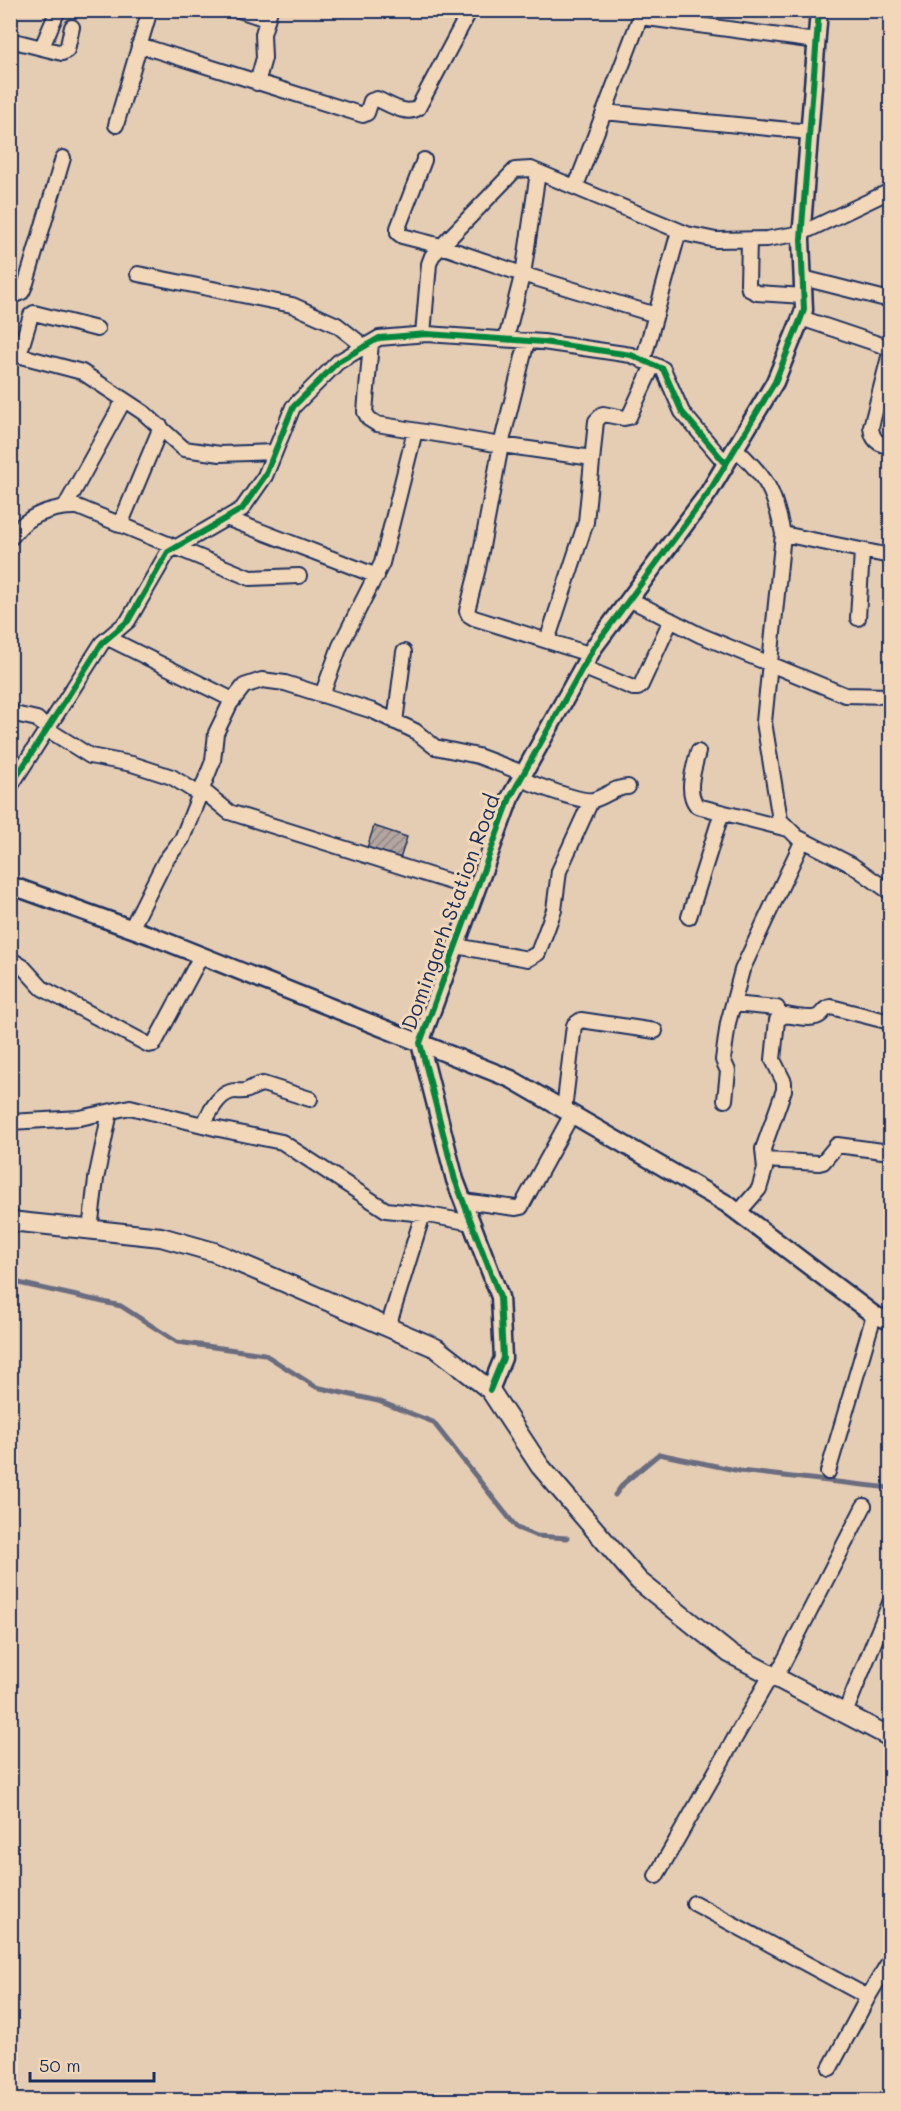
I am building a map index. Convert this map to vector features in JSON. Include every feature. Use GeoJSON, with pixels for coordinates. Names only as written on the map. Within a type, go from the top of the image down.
{"type":"FeatureCollection","features":[{"type":"Feature","properties":{"kind":"main road"},"geometry":{"type":"LineString","coordinates":[[10,1221],[161,1237],[214,1252],[436,1348],[490,1390],[540,1466],[639,1581],[729,1653],[891,1737]]}},
{"type":"Feature","properties":{"kind":"street"},"geometry":{"type":"LineString","coordinates":[[42,47],[58,10]]}},
{"type":"Feature","properties":{"kind":"street"},"geometry":{"type":"LineString","coordinates":[[116,124],[150,10]]}},
{"type":"Feature","properties":{"kind":"street"},"geometry":{"type":"LineString","coordinates":[[239,10],[268,15],[263,34],[264,58],[257,83]]}},
{"type":"Feature","properties":{"kind":"street"},"geometry":{"type":"LineString","coordinates":[[139,45],[363,115],[367,113],[371,101],[377,99],[407,111],[413,111],[418,108],[470,10]]}},
{"type":"Feature","properties":{"kind":"street","name":"Domingarh Station Road"},"geometry":{"type":"LineString","coordinates":[[490,1390],[502,1358],[500,1297],[455,1180],[435,1109],[420,1043],[510,798],[586,661],[709,492],[726,464],[774,382],[801,318],[804,310],[802,233],[819,10]]}},
{"type":"Feature","properties":{"kind":"street"},"geometry":{"type":"LineString","coordinates":[[576,186],[641,14],[816,41]]}},
{"type":"Feature","properties":{"kind":"street"},"geometry":{"type":"LineString","coordinates":[[10,40],[62,53],[67,50],[72,27]]}},
{"type":"Feature","properties":{"kind":"street"},"geometry":{"type":"LineString","coordinates":[[603,112],[810,132]]}},
{"type":"Feature","properties":{"kind":"street"},"geometry":{"type":"LineString","coordinates":[[10,297],[22,292],[26,283],[63,158]]}},
{"type":"Feature","properties":{"kind":"street"},"geometry":{"type":"LineString","coordinates":[[424,160],[398,228],[398,233],[402,237],[441,246],[522,274],[656,315]]}},
{"type":"Feature","properties":{"kind":"street"},"geometry":{"type":"LineString","coordinates":[[423,334],[429,264],[432,256],[515,170],[523,168],[538,172],[680,231],[716,240],[749,240],[802,233],[891,191]]}},
{"type":"Feature","properties":{"kind":"street"},"geometry":{"type":"LineString","coordinates":[[507,339],[522,274],[538,172]]}},
{"type":"Feature","properties":{"kind":"street"},"geometry":{"type":"LineString","coordinates":[[547,641],[586,522],[596,421],[603,414],[624,418],[632,414],[648,363],[656,315],[680,231]]}},
{"type":"Feature","properties":{"kind":"street"},"geometry":{"type":"LineString","coordinates":[[749,240],[749,289],[757,293],[804,296]]}},
{"type":"Feature","properties":{"kind":"street"},"geometry":{"type":"LineString","coordinates":[[138,274],[305,309],[368,345]]}},
{"type":"Feature","properties":{"kind":"street"},"geometry":{"type":"LineString","coordinates":[[803,278],[891,300]]}},
{"type":"Feature","properties":{"kind":"street"},"geometry":{"type":"LineString","coordinates":[[97,329],[34,313],[31,315],[15,354],[82,372],[161,427],[184,449],[220,454],[274,452]]}},
{"type":"Feature","properties":{"kind":"street"},"geometry":{"type":"LineString","coordinates":[[801,318],[891,348]]}},
{"type":"Feature","properties":{"kind":"street"},"geometry":{"type":"LineString","coordinates":[[10,787],[102,643],[128,621],[168,552],[242,508],[265,476],[293,407],[338,362],[379,338],[423,334],[507,339],[631,355],[663,369],[682,412],[726,464]]}},
{"type":"Feature","properties":{"kind":"street"},"geometry":{"type":"LineString","coordinates":[[527,341],[501,446],[478,568],[467,610],[469,615],[547,641],[633,688],[641,685],[670,620]]}},
{"type":"Feature","properties":{"kind":"street"},"geometry":{"type":"LineString","coordinates":[[368,345],[365,412],[369,420],[377,424],[501,446],[592,458]]}},
{"type":"Feature","properties":{"kind":"street"},"geometry":{"type":"LineString","coordinates":[[891,353],[871,427],[872,435],[878,442],[883,446],[891,446]]}},
{"type":"Feature","properties":{"kind":"street"},"geometry":{"type":"LineString","coordinates":[[65,507],[124,400]]}},
{"type":"Feature","properties":{"kind":"street"},"geometry":{"type":"LineString","coordinates":[[120,525],[161,427]]}},
{"type":"Feature","properties":{"kind":"street"},"geometry":{"type":"LineString","coordinates":[[322,695],[340,646],[377,576],[389,539],[415,430]]}},
{"type":"Feature","properties":{"kind":"street"},"geometry":{"type":"LineString","coordinates":[[735,448],[770,485],[783,534],[764,722],[780,820],[803,840],[852,865],[891,892]]}},
{"type":"Feature","properties":{"kind":"street"},"geometry":{"type":"LineString","coordinates":[[10,538],[20,527],[37,516],[61,506],[78,507],[250,578],[299,576]]}},
{"type":"Feature","properties":{"kind":"street"},"geometry":{"type":"LineString","coordinates":[[226,518],[377,576]]}},
{"type":"Feature","properties":{"kind":"street"},"geometry":{"type":"LineString","coordinates":[[783,534],[891,556]]}},
{"type":"Feature","properties":{"kind":"street"},"geometry":{"type":"LineString","coordinates":[[858,618],[862,550]]}},
{"type":"Feature","properties":{"kind":"street"},"geometry":{"type":"LineString","coordinates":[[629,599],[670,620],[845,695],[891,696]]}},
{"type":"Feature","properties":{"kind":"street"},"geometry":{"type":"LineString","coordinates":[[108,638],[233,700]]}},
{"type":"Feature","properties":{"kind":"street"},"geometry":{"type":"LineString","coordinates":[[395,722],[405,652]]}},
{"type":"Feature","properties":{"kind":"street"},"geometry":{"type":"LineString","coordinates":[[131,929],[165,861],[182,839],[213,761],[216,733],[233,700],[244,686],[261,680],[285,683],[373,711],[415,731],[435,747],[478,756],[584,801],[591,801],[620,787],[628,787]]}},
{"type":"Feature","properties":{"kind":"street"},"geometry":{"type":"LineString","coordinates":[[10,713],[37,719],[47,729],[90,756],[132,764],[172,777],[200,791],[229,812],[476,890]]}},
{"type":"Feature","properties":{"kind":"street"},"geometry":{"type":"LineString","coordinates":[[698,752],[691,786],[693,801],[697,806],[790,830]]}},
{"type":"Feature","properties":{"kind":"street"},"geometry":{"type":"LineString","coordinates":[[456,946],[528,959],[538,953],[554,910],[559,871],[591,801]]}},
{"type":"Feature","properties":{"kind":"street"},"geometry":{"type":"LineString","coordinates":[[689,916],[722,812]]}},
{"type":"Feature","properties":{"kind":"street"},"geometry":{"type":"LineString","coordinates":[[725,1100],[728,1071],[723,1060],[741,970],[803,840]]}},
{"type":"Feature","properties":{"kind":"street"},"geometry":{"type":"LineString","coordinates":[[10,885],[201,956],[512,1079],[727,1204],[874,1315],[891,1321]]}},
{"type":"Feature","properties":{"kind":"street"},"geometry":{"type":"LineString","coordinates":[[10,959],[23,967],[42,988],[149,1045],[154,1044],[201,956]]}},
{"type":"Feature","properties":{"kind":"street"},"geometry":{"type":"LineString","coordinates":[[733,1004],[777,1008]]}},
{"type":"Feature","properties":{"kind":"street"},"geometry":{"type":"LineString","coordinates":[[738,1213],[759,1189],[765,1169],[763,1149],[784,1090],[784,1082],[773,1060],[777,1020],[785,1015],[814,1018],[826,1008],[831,1007],[891,1022]]}},
{"type":"Feature","properties":{"kind":"street"},"geometry":{"type":"LineString","coordinates":[[463,1201],[521,1207],[568,1112],[574,1025],[577,1021],[655,1031]]}},
{"type":"Feature","properties":{"kind":"street"},"geometry":{"type":"LineString","coordinates":[[203,1125],[214,1106],[231,1091],[244,1091],[263,1084],[310,1099]]}},
{"type":"Feature","properties":{"kind":"street"},"geometry":{"type":"LineString","coordinates":[[10,1122],[80,1118],[130,1107],[282,1142],[386,1210],[472,1223]]}},
{"type":"Feature","properties":{"kind":"street"},"geometry":{"type":"LineString","coordinates":[[90,1230],[98,1172],[110,1112]]}},
{"type":"Feature","properties":{"kind":"street"},"geometry":{"type":"LineString","coordinates":[[764,1160],[819,1163],[823,1162],[837,1145],[891,1152]]}},
{"type":"Feature","properties":{"kind":"street"},"geometry":{"type":"LineString","coordinates":[[388,1327],[423,1214]]}},
{"type":"Feature","properties":{"kind":"street"},"geometry":{"type":"LineString","coordinates":[[828,1472],[874,1315]]}},
{"type":"Feature","properties":{"kind":"street"},"geometry":{"type":"LineString","coordinates":[[656,1876],[773,1676],[864,1506]]}},
{"type":"Feature","properties":{"kind":"street"},"geometry":{"type":"LineString","coordinates":[[845,1713],[891,1603]]}},
{"type":"Feature","properties":{"kind":"street"},"geometry":{"type":"LineString","coordinates":[[694,1903],[868,1997]]}},
{"type":"Feature","properties":{"kind":"street"},"geometry":{"type":"LineString","coordinates":[[830,2068],[868,1997],[891,1960]]}},
{"type":"Feature","properties":{"kind":"building"},"geometry":{"type":"Polygon","coordinates":[[[374,826],[407,837],[399,862],[366,851],[374,826]]]}},
{"type":"Feature","properties":{"kind":"waterway"},"geometry":{"type":"LineString","coordinates":[[10,1281],[121,1306],[177,1342],[264,1354],[316,1387],[378,1401],[433,1422],[517,1528],[537,1536],[567,1538]]}},
{"type":"Feature","properties":{"kind":"waterway"},"geometry":{"type":"LineString","coordinates":[[615,1495],[624,1483],[659,1454],[740,1471],[890,1488]]}},
{"type":"Feature","properties":{"kind":"cycle path"},"geometry":{"type":"LineString","coordinates":[[490,1390],[503,1358],[500,1297],[455,1180],[420,1043],[510,798],[594,647],[709,492],[775,382],[801,318],[804,310],[801,239],[819,10]]}},
{"type":"Feature","properties":{"kind":"cycle path"},"geometry":{"type":"LineString","coordinates":[[10,787],[102,643],[128,621],[168,552],[242,509],[265,476],[293,407],[338,362],[379,338],[427,334],[543,342],[631,355],[663,369],[682,412],[726,464]]}}]}
